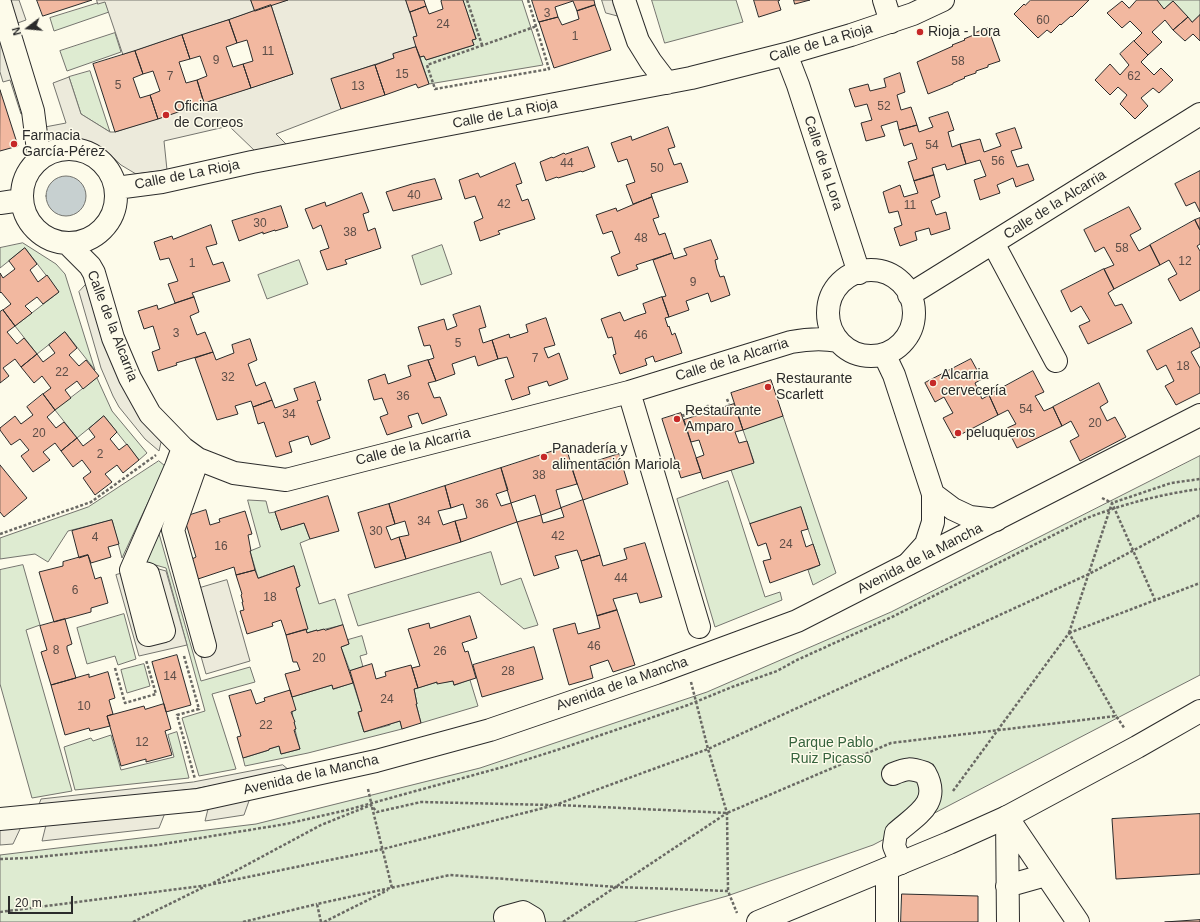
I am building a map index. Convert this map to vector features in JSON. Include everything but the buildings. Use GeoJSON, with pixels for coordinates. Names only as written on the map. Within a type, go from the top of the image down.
{"type":"FeatureCollection","features":[{"type":"Feature","properties":{"kind":"street"},"geometry":{"type":"LineString","coordinates":[[624,0],[638,41],[651,62],[667,83]]}},
{"type":"Feature","properties":{"kind":"street","name":"Calle de La Rioja"},"geometry":{"type":"LineString","coordinates":[[884,0],[891,22]]}},
{"type":"Feature","properties":{"kind":"street","name":"Calle de La Rioja"},"geometry":{"type":"LineString","coordinates":[[116,188],[162,182],[252,162],[667,83],[786,54],[851,35],[891,22],[943,0]]}},
{"type":"Feature","properties":{"kind":"street"},"geometry":{"type":"LineString","coordinates":[[0,3],[33,111],[39,158]]}},
{"type":"Feature","properties":{"kind":"street","name":"Calle de la Lora"},"geometry":{"type":"LineString","coordinates":[[786,54],[798,86],[858,273]]}},
{"type":"Feature","properties":{"kind":"street","name":"Calle de la Alcarria"},"geometry":{"type":"LineString","coordinates":[[909,295],[1200,114]]}},
{"type":"Feature","properties":{"kind":"street"},"geometry":{"type":"LineString","coordinates":[[62,148],[74,148],[86,151],[97,158],[106,166],[116,188],[115,205],[109,221],[98,233],[84,241],[67,243],[53,241],[41,235],[31,225],[24,213],[11,202],[32,165],[39,158],[62,148]]}},
{"type":"Feature","properties":{"kind":"street","name":"Calle de la Alcarria"},"geometry":{"type":"LineString","coordinates":[[67,243],[90,266],[94,274],[113,338],[130,378],[150,414],[190,453],[234,474],[286,480],[628,392],[791,342],[824,339],[838,341]]}},
{"type":"Feature","properties":{"kind":"street"},"geometry":{"type":"LineString","coordinates":[[994,243],[1056,361]]}},
{"type":"Feature","properties":{"kind":"street"},"geometry":{"type":"LineString","coordinates":[[872,270],[885,273],[902,284],[909,295],[914,314],[911,327],[901,344],[884,354],[872,356],[859,355],[847,349],[838,341],[831,330],[828,317],[829,304],[834,292],[842,282],[853,274],[872,270]]}},
{"type":"Feature","properties":{"kind":"street"},"geometry":{"type":"LineString","coordinates":[[884,354],[894,375],[933,494],[934,522],[926,544],[906,565]]}},
{"type":"Feature","properties":{"kind":"street"},"geometry":{"type":"LineString","coordinates":[[628,392],[699,627]]}},
{"type":"Feature","properties":{"kind":"street","name":"Avenida de la Mancha"},"geometry":{"type":"LineString","coordinates":[[0,819],[198,800],[376,761],[490,730],[656,673],[796,621],[1200,416]]}},
{"type":"Feature","properties":{"kind":"street"},"geometry":{"type":"LineString","coordinates":[[131,570],[176,467],[190,453]]}},
{"type":"Feature","properties":{"kind":"street"},"geometry":{"type":"LineString","coordinates":[[190,453],[173,530],[205,646]]}},
{"type":"Feature","properties":{"kind":"street"},"geometry":{"type":"LineString","coordinates":[[933,494],[953,508],[970,517],[996,520]]}},
{"type":"Feature","properties":{"kind":"street"},"geometry":{"type":"LineString","coordinates":[[748,919],[783,917],[894,866],[1007,817],[1137,747],[1200,711]]}},
{"type":"Feature","properties":{"kind":"street"},"geometry":{"type":"LineString","coordinates":[[887,922],[894,866],[894,846],[896,833],[922,812],[929,803],[931,791],[930,781],[925,773],[906,768],[893,774]]}},
{"type":"Feature","properties":{"kind":"street"},"geometry":{"type":"LineString","coordinates":[[1007,817],[1078,922]]}},
{"type":"Feature","properties":{"kind":"street"},"geometry":{"type":"LineString","coordinates":[[1007,817],[1008,922]]}},
{"type":"Feature","properties":{"kind":"street"},"geometry":{"type":"LineString","coordinates":[[1007,886],[1046,875]]}},
{"type":"Feature","properties":{"kind":"street"},"geometry":{"type":"LineString","coordinates":[[505,916],[523,912],[533,918],[534,922]]}},
{"type":"Feature","properties":{"kind":"path"},"geometry":{"type":"LineString","coordinates":[[467,0],[482,46]]}},
{"type":"Feature","properties":{"kind":"path"},"geometry":{"type":"LineString","coordinates":[[528,0],[537,26],[549,69],[435,89],[427,65],[537,26]]}},
{"type":"Feature","properties":{"kind":"path"},"geometry":{"type":"LineString","coordinates":[[727,399],[729,404]]}},
{"type":"Feature","properties":{"kind":"path"},"geometry":{"type":"LineString","coordinates":[[707,405],[708,410]]}},
{"type":"Feature","properties":{"kind":"path"},"geometry":{"type":"LineString","coordinates":[[682,414],[684,418]]}},
{"type":"Feature","properties":{"kind":"path"},"geometry":{"type":"LineString","coordinates":[[0,534],[91,502],[157,455]]}},
{"type":"Feature","properties":{"kind":"path"},"geometry":{"type":"LineString","coordinates":[[1112,503],[1171,483],[1200,479]]}},
{"type":"Feature","properties":{"kind":"path"},"geometry":{"type":"LineString","coordinates":[[1102,498],[1112,503],[1155,600]]}},
{"type":"Feature","properties":{"kind":"path"},"geometry":{"type":"LineString","coordinates":[[952,792],[1069,633],[1112,503]]}},
{"type":"Feature","properties":{"kind":"path"},"geometry":{"type":"LineString","coordinates":[[0,912],[209,885],[383,849],[555,805],[708,749],[1088,574],[1200,515]]}},
{"type":"Feature","properties":{"kind":"path"},"geometry":{"type":"LineString","coordinates":[[1069,633],[1200,584]]}},
{"type":"Feature","properties":{"kind":"path"},"geometry":{"type":"LineString","coordinates":[[1069,633],[1116,716],[1137,747]]}},
{"type":"Feature","properties":{"kind":"path"},"geometry":{"type":"LineString","coordinates":[[182,650],[199,709],[177,715],[195,779]]}},
{"type":"Feature","properties":{"kind":"path"},"geometry":{"type":"LineString","coordinates":[[115,668],[125,703],[156,694],[146,660]]}},
{"type":"Feature","properties":{"kind":"path"},"geometry":{"type":"LineString","coordinates":[[691,682],[708,749],[727,813],[728,891],[748,919]]}},
{"type":"Feature","properties":{"kind":"path"},"geometry":{"type":"LineString","coordinates":[[563,922],[727,813],[891,743],[1116,716]]}},
{"type":"Feature","properties":{"kind":"path"},"geometry":{"type":"LineString","coordinates":[[368,789],[392,888]]}},
{"type":"Feature","properties":{"kind":"path"},"geometry":{"type":"LineString","coordinates":[[371,805],[377,812],[421,802],[555,805],[727,813]]}},
{"type":"Feature","properties":{"kind":"path"},"geometry":{"type":"LineString","coordinates":[[133,922],[209,885],[322,825],[371,805]]}},
{"type":"Feature","properties":{"kind":"path"},"geometry":{"type":"LineString","coordinates":[[243,922],[317,904],[450,876],[617,887],[728,891]]}},
{"type":"Feature","properties":{"kind":"path"},"geometry":{"type":"LineString","coordinates":[[324,922],[392,888]]}},
{"type":"Feature","properties":{"kind":"path"},"geometry":{"type":"LineString","coordinates":[[317,904],[321,922]]}},
{"type":"Feature","properties":{"kind":"green space"},"geometry":{"type":"Polygon","coordinates":[[[463,0],[522,0],[543,65],[429,84],[420,57],[424,56],[426,60],[474,45],[472,40],[476,39],[463,0]]]}},
{"type":"Feature","properties":{"kind":"green space"},"geometry":{"type":"Polygon","coordinates":[[[652,0],[736,0],[743,22],[665,43],[652,0]]]}},
{"type":"Feature","properties":{"kind":"green space"},"geometry":{"type":"Polygon","coordinates":[[[1157,0],[1200,0],[1200,15],[1192,22],[1173,1],[1164,9],[1157,0]]]}},
{"type":"Feature","properties":{"kind":"green space"},"geometry":{"type":"Polygon","coordinates":[[[105,1],[109,12],[54,31],[50,18],[105,1]]]}},
{"type":"Feature","properties":{"kind":"green space"},"geometry":{"type":"Polygon","coordinates":[[[115,33],[121,52],[67,71],[60,51],[115,33]]]}},
{"type":"Feature","properties":{"kind":"green space"},"geometry":{"type":"Polygon","coordinates":[[[90,71],[110,132],[81,114],[69,77],[90,71]]]}},
{"type":"Feature","properties":{"kind":"green space"},"geometry":{"type":"Polygon","coordinates":[[[23,243],[56,264],[65,274],[95,370],[65,332],[37,354],[15,326],[59,292],[25,248],[0,268],[0,248],[23,243]]]}},
{"type":"Feature","properties":{"kind":"green space"},"geometry":{"type":"Polygon","coordinates":[[[442,245],[452,274],[421,285],[412,256],[442,245]]]}},
{"type":"Feature","properties":{"kind":"green space"},"geometry":{"type":"Polygon","coordinates":[[[299,260],[308,284],[267,299],[258,275],[299,260]]]}},
{"type":"Feature","properties":{"kind":"green space"},"geometry":{"type":"Polygon","coordinates":[[[97,378],[112,411],[147,453],[139,460],[104,416],[77,438],[55,410],[97,378]]]}},
{"type":"Feature","properties":{"kind":"green space"},"geometry":{"type":"Polygon","coordinates":[[[783,416],[836,573],[813,585],[808,570],[820,565],[801,508],[750,524],[731,470],[754,462],[743,430],[783,416]]]}},
{"type":"Feature","properties":{"kind":"green space","name":"Parque Pablo Ruiz Picasso"},"geometry":{"type":"Polygon","coordinates":[[[1200,456],[1200,675],[873,845],[727,896],[634,922],[0,922],[0,855],[256,824],[480,768],[707,692],[891,612],[1200,456]]]}},
{"type":"Feature","properties":{"kind":"green space"},"geometry":{"type":"Polygon","coordinates":[[[159,461],[165,466],[122,558],[112,520],[68,531],[48,562],[35,554],[0,559],[0,538],[88,507],[159,461]]]}},
{"type":"Feature","properties":{"kind":"green space"},"geometry":{"type":"Polygon","coordinates":[[[728,481],[765,597],[780,592],[782,600],[715,627],[677,499],[728,481]]]}},
{"type":"Feature","properties":{"kind":"green space"},"geometry":{"type":"Polygon","coordinates":[[[248,500],[266,501],[269,513],[275,512],[281,530],[304,523],[310,539],[300,543],[319,604],[335,599],[343,625],[307,633],[296,588],[300,586],[294,566],[258,578],[250,551],[260,547],[248,500]]]}},
{"type":"Feature","properties":{"kind":"green space"},"geometry":{"type":"Polygon","coordinates":[[[158,530],[201,681],[250,667],[255,682],[212,694],[236,769],[199,776],[182,718],[205,711],[166,568],[145,562],[158,530]]]}},
{"type":"Feature","properties":{"kind":"green space"},"geometry":{"type":"Polygon","coordinates":[[[491,552],[501,585],[521,578],[538,625],[524,629],[479,592],[358,626],[348,595],[491,552]]]}},
{"type":"Feature","properties":{"kind":"green space"},"geometry":{"type":"Polygon","coordinates":[[[23,565],[40,625],[26,630],[72,791],[32,798],[0,684],[0,570],[23,565]]]}},
{"type":"Feature","properties":{"kind":"green space"},"geometry":{"type":"Polygon","coordinates":[[[124,614],[136,659],[118,665],[115,656],[87,664],[77,628],[124,614]]]}},
{"type":"Feature","properties":{"kind":"green space"},"geometry":{"type":"Polygon","coordinates":[[[362,636],[367,654],[360,656],[363,667],[350,671],[341,647],[349,644],[348,640],[362,636]]]}},
{"type":"Feature","properties":{"kind":"green space"},"geometry":{"type":"Polygon","coordinates":[[[144,664],[150,686],[127,693],[121,670],[144,664]]]}},
{"type":"Feature","properties":{"kind":"green space"},"geometry":{"type":"Polygon","coordinates":[[[470,680],[478,706],[421,723],[414,689],[437,682],[453,681],[454,685],[470,680]]]}},
{"type":"Feature","properties":{"kind":"green space"},"geometry":{"type":"Polygon","coordinates":[[[353,683],[362,711],[358,713],[364,732],[400,721],[402,729],[308,753],[245,766],[243,758],[269,749],[279,746],[281,754],[300,749],[296,736],[292,710],[292,697],[332,685],[333,689],[353,683]]]}},
{"type":"Feature","properties":{"kind":"green space"},"geometry":{"type":"Polygon","coordinates":[[[177,732],[189,778],[75,790],[64,747],[91,738],[93,741],[111,735],[121,770],[174,757],[168,735],[177,732]]]}},
{"type":"Feature","properties":{"kind":"shaded area"},"geometry":{"type":"Polygon","coordinates":[[[7,0],[19,0],[26,20],[15,24],[7,0]]]}},
{"type":"Feature","properties":{"kind":"shaded area"},"geometry":{"type":"Polygon","coordinates":[[[97,0],[251,0],[255,11],[123,55],[105,2],[98,4],[97,0]]]}},
{"type":"Feature","properties":{"kind":"shaded area"},"geometry":{"type":"Polygon","coordinates":[[[288,0],[406,0],[417,36],[416,47],[393,54],[394,58],[332,79],[341,109],[276,134],[288,146],[255,151],[229,126],[164,141],[167,170],[136,174],[121,165],[106,151],[80,140],[54,140],[45,142],[45,127],[66,123],[53,83],[69,77],[81,114],[110,132],[115,132],[293,74],[271,5],[288,0]]]}},
{"type":"Feature","properties":{"kind":"shaded area"},"geometry":{"type":"Polygon","coordinates":[[[602,0],[619,0],[625,18],[606,13],[602,0]]]}},
{"type":"Feature","properties":{"kind":"shaded area"},"geometry":{"type":"Polygon","coordinates":[[[0,25],[27,112],[21,114],[10,80],[3,82],[0,72],[0,25]]]}},
{"type":"Feature","properties":{"kind":"shaded area"},"geometry":{"type":"Polygon","coordinates":[[[66,176],[80,182],[86,196],[80,210],[66,216],[52,210],[46,196],[52,182],[66,176]]]}},
{"type":"Feature","properties":{"kind":"shaded area"},"geometry":{"type":"Polygon","coordinates":[[[90,280],[162,438],[159,451],[145,439],[119,407],[101,368],[79,292],[90,280]]]}},
{"type":"Feature","properties":{"kind":"shaded area"},"geometry":{"type":"Polygon","coordinates":[[[148,566],[166,571],[187,645],[139,656],[116,575],[148,566]]]}},
{"type":"Feature","properties":{"kind":"shaded area"},"geometry":{"type":"Polygon","coordinates":[[[227,580],[250,661],[206,674],[183,593],[227,580]]]}},
{"type":"Feature","properties":{"kind":"shaded area"},"geometry":{"type":"Polygon","coordinates":[[[283,765],[290,771],[194,789],[38,807],[41,799],[193,782],[283,765]]]}},
{"type":"Feature","properties":{"kind":"shaded area"},"geometry":{"type":"Polygon","coordinates":[[[250,798],[244,815],[205,821],[209,805],[250,798]]]}},
{"type":"Feature","properties":{"kind":"shaded area"},"geometry":{"type":"Polygon","coordinates":[[[165,813],[159,828],[42,841],[46,825],[165,813]]]}},
{"type":"Feature","properties":{"kind":"shaded area"},"geometry":{"type":"Polygon","coordinates":[[[21,827],[13,844],[0,845],[0,829],[21,827]]]}},
{"type":"Feature","properties":{"kind":"place","name":"Rioja - Lora"},"geometry":{"type":"Point","coordinates":[920,32]}},
{"type":"Feature","properties":{"kind":"place","name":"Oficina de Correos"},"geometry":{"type":"Point","coordinates":[166,115]}},
{"type":"Feature","properties":{"kind":"place","name":"Farmacia García-Pérez"},"geometry":{"type":"Point","coordinates":[14,144]}},
{"type":"Feature","properties":{"kind":"place","name":"Alcarria cervecería"},"geometry":{"type":"Point","coordinates":[933,383]}},
{"type":"Feature","properties":{"kind":"place","name":"Restaurante Scarlett"},"geometry":{"type":"Point","coordinates":[768,387]}},
{"type":"Feature","properties":{"kind":"place","name":"Restaurante Amparo"},"geometry":{"type":"Point","coordinates":[677,419]}},
{"type":"Feature","properties":{"kind":"place","name":"peluqueros"},"geometry":{"type":"Point","coordinates":[958,433]}},
{"type":"Feature","properties":{"kind":"place","name":"Panadería y alimentación Mariola"},"geometry":{"type":"Point","coordinates":[544,457]}}]}
